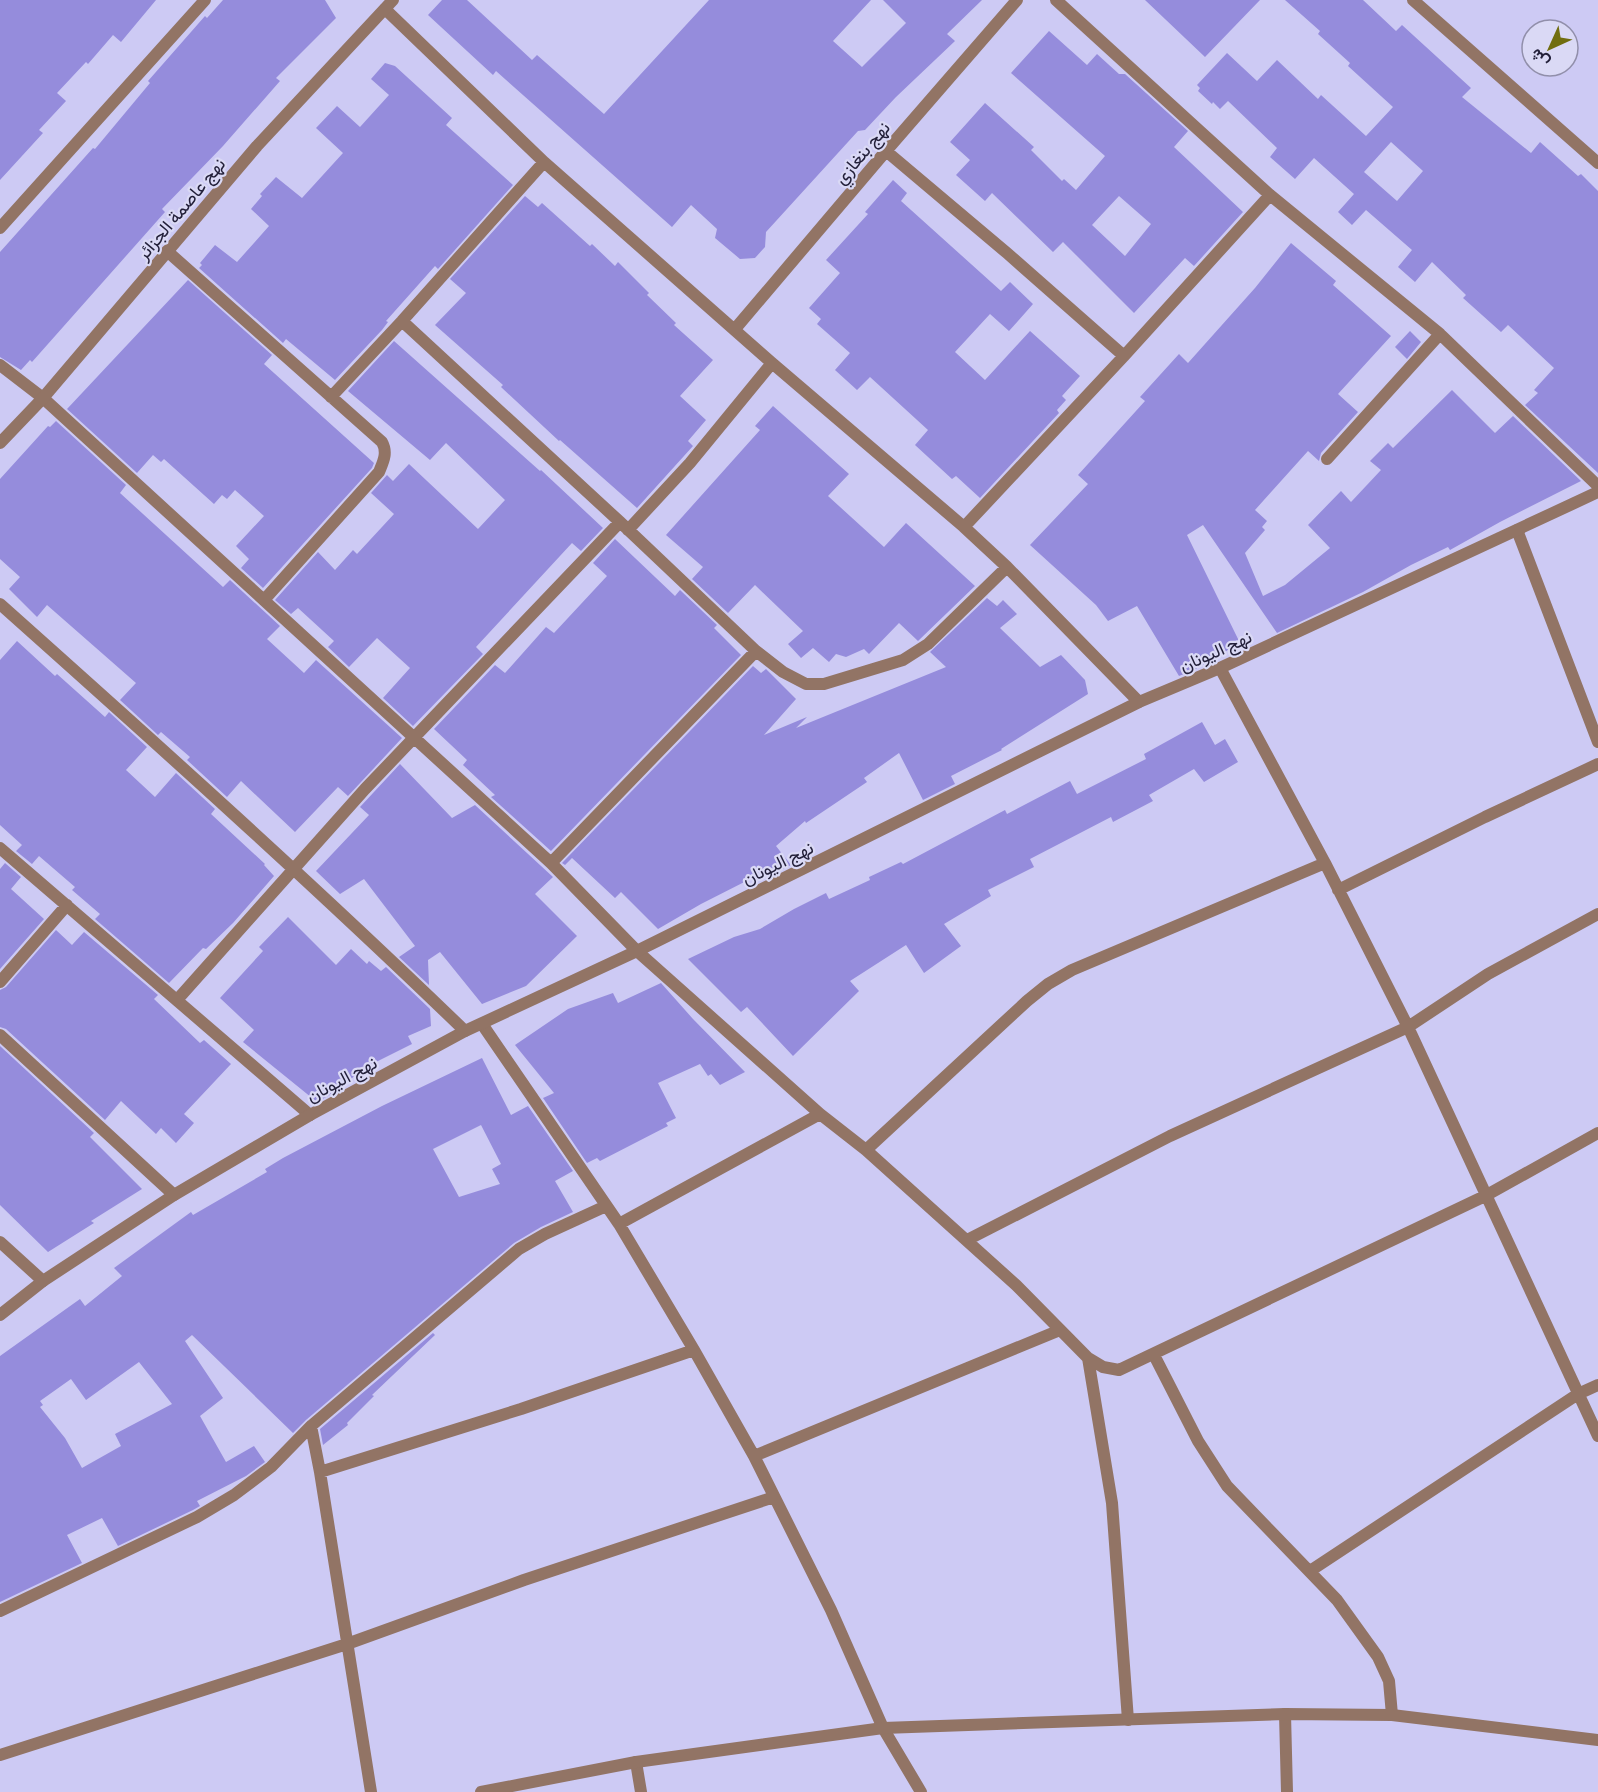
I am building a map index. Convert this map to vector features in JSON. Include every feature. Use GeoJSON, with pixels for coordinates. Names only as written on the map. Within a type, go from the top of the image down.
{"type":"FeatureCollection","features":[{"type":"Feature","properties":{"kind":"street"},"geometry":{"type":"LineString","coordinates":[[0,228],[205,0]]}},
{"type":"Feature","properties":{"kind":"street","name":"نهج بنغازي"},"geometry":{"type":"LineString","coordinates":[[735,329],[1017,0]]}},
{"type":"Feature","properties":{"kind":"street"},"geometry":{"type":"LineString","coordinates":[[1056,0],[1270,195],[1440,334],[1598,486]]}},
{"type":"Feature","properties":{"kind":"street"},"geometry":{"type":"LineString","coordinates":[[1413,0],[1598,163]]}},
{"type":"Feature","properties":{"kind":"street"},"geometry":{"type":"LineString","coordinates":[[385,3],[544,162],[772,363],[964,527],[1007,567],[1139,702]]}},
{"type":"Feature","properties":{"kind":"street","name":"نهج عاصمة الجزائر"},"geometry":{"type":"LineString","coordinates":[[0,443],[43,398],[257,146],[385,3]]}},
{"type":"Feature","properties":{"kind":"street"},"geometry":{"type":"LineString","coordinates":[[886,151],[1124,356]]}},
{"type":"Feature","properties":{"kind":"street"},"geometry":{"type":"LineString","coordinates":[[331,397],[544,162]]}},
{"type":"Feature","properties":{"kind":"street"},"geometry":{"type":"LineString","coordinates":[[964,527],[1270,195]]}},
{"type":"Feature","properties":{"kind":"street"},"geometry":{"type":"LineString","coordinates":[[167,251],[382,442],[386,449],[379,472],[264,600]]}},
{"type":"Feature","properties":{"kind":"street"},"geometry":{"type":"LineString","coordinates":[[402,321],[756,651],[783,672],[806,684],[824,684],[903,660],[928,644],[1007,567]]}},
{"type":"Feature","properties":{"kind":"street"},"geometry":{"type":"LineString","coordinates":[[1327,459],[1440,334]]}},
{"type":"Feature","properties":{"kind":"street"},"geometry":{"type":"LineString","coordinates":[[177,1000],[366,789],[624,526],[690,463],[772,363]]}},
{"type":"Feature","properties":{"kind":"street"},"geometry":{"type":"LineString","coordinates":[[0,365],[43,398],[416,737],[551,863],[637,951],[820,1114],[866,1150],[967,1240],[1016,1285],[1088,1358],[1103,1367],[1119,1370],[1154,1355],[1485,1196],[1598,1132]]}},
{"type":"Feature","properties":{"kind":"street","name":"نهج اليونان"},"geometry":{"type":"LineString","coordinates":[[0,1315],[43,1281],[174,1195],[310,1115],[465,1031],[637,951],[1139,702],[1220,668],[1598,492]]}},
{"type":"Feature","properties":{"kind":"street"},"geometry":{"type":"LineString","coordinates":[[1517,530],[1598,742]]}},
{"type":"Feature","properties":{"kind":"street"},"geometry":{"type":"LineString","coordinates":[[0,604],[293,870],[465,1031]]}},
{"type":"Feature","properties":{"kind":"street"},"geometry":{"type":"LineString","coordinates":[[551,863],[756,651]]}},
{"type":"Feature","properties":{"kind":"street"},"geometry":{"type":"LineString","coordinates":[[1220,668],[1325,863],[1408,1028],[1598,1436]]}},
{"type":"Feature","properties":{"kind":"street"},"geometry":{"type":"LineString","coordinates":[[1338,890],[1598,764]]}},
{"type":"Feature","properties":{"kind":"street"},"geometry":{"type":"LineString","coordinates":[[0,848],[310,1115]]}},
{"type":"Feature","properties":{"kind":"street"},"geometry":{"type":"LineString","coordinates":[[866,1150],[1048,984],[1072,970],[1325,863]]}},
{"type":"Feature","properties":{"kind":"street"},"geometry":{"type":"LineString","coordinates":[[0,982],[67,905]]}},
{"type":"Feature","properties":{"kind":"street"},"geometry":{"type":"LineString","coordinates":[[967,1240],[1170,1136],[1408,1028],[1488,974],[1598,914]]}},
{"type":"Feature","properties":{"kind":"street"},"geometry":{"type":"LineString","coordinates":[[482,1024],[619,1224],[694,1350],[754,1456],[831,1610],[883,1728],[921,1792]]}},
{"type":"Feature","properties":{"kind":"street"},"geometry":{"type":"LineString","coordinates":[[0,1035],[174,1195]]}},
{"type":"Feature","properties":{"kind":"street"},"geometry":{"type":"LineString","coordinates":[[619,1224],[820,1114]]}},
{"type":"Feature","properties":{"kind":"street"},"geometry":{"type":"LineString","coordinates":[[0,1611],[197,1517],[234,1496],[272,1467],[311,1426],[519,1249],[545,1234],[606,1206]]}},
{"type":"Feature","properties":{"kind":"street"},"geometry":{"type":"LineString","coordinates":[[0,1242],[43,1281]]}},
{"type":"Feature","properties":{"kind":"street"},"geometry":{"type":"LineString","coordinates":[[754,1456],[1060,1330]]}},
{"type":"Feature","properties":{"kind":"street"},"geometry":{"type":"LineString","coordinates":[[320,1472],[521,1409],[694,1350]]}},
{"type":"Feature","properties":{"kind":"street"},"geometry":{"type":"LineString","coordinates":[[1154,1355],[1198,1441],[1227,1486],[1337,1600],[1378,1657],[1389,1682],[1392,1715]]}},
{"type":"Feature","properties":{"kind":"street"},"geometry":{"type":"LineString","coordinates":[[1088,1358],[1112,1503],[1128,1720]]}},
{"type":"Feature","properties":{"kind":"street"},"geometry":{"type":"LineString","coordinates":[[1310,1571],[1578,1394],[1598,1385]]}},
{"type":"Feature","properties":{"kind":"street"},"geometry":{"type":"LineString","coordinates":[[311,1426],[371,1792]]}},
{"type":"Feature","properties":{"kind":"street"},"geometry":{"type":"LineString","coordinates":[[0,1755],[346,1644],[536,1576],[774,1497]]}},
{"type":"Feature","properties":{"kind":"street"},"geometry":{"type":"LineString","coordinates":[[1285,1714],[1287,1792]]}},
{"type":"Feature","properties":{"kind":"street"},"geometry":{"type":"LineString","coordinates":[[481,1792],[636,1762],[883,1728],[1285,1714],[1392,1715],[1598,1740]]}},
{"type":"Feature","properties":{"kind":"street"},"geometry":{"type":"LineString","coordinates":[[636,1762],[642,1792]]}},
{"type":"Feature","properties":{"kind":"building"},"geometry":{"type":"Polygon","coordinates":[[[0,0],[156,0],[121,42],[113,35],[88,64],[86,62],[57,93],[66,101],[39,130],[43,133],[0,180],[0,0]]]}},
{"type":"Feature","properties":{"kind":"building"},"geometry":{"type":"Polygon","coordinates":[[[223,0],[325,0],[336,18],[276,78],[280,81],[223,146],[162,209],[165,212],[32,362],[30,360],[21,370],[0,357],[0,252],[93,148],[95,149],[150,83],[148,81],[205,16],[207,18],[223,0]]]}},
{"type":"Feature","properties":{"kind":"building"},"geometry":{"type":"Polygon","coordinates":[[[442,0],[467,0],[532,60],[537,55],[604,114],[709,0],[871,0],[833,41],[862,67],[906,23],[883,0],[982,0],[947,34],[955,41],[865,130],[858,131],[766,232],[765,247],[755,258],[740,259],[715,238],[717,229],[691,205],[672,227],[496,71],[493,75],[428,15],[442,0]]]}},
{"type":"Feature","properties":{"kind":"building"},"geometry":{"type":"Polygon","coordinates":[[[1145,0],[1260,0],[1205,57],[1145,0]]]}},
{"type":"Feature","properties":{"kind":"building"},"geometry":{"type":"Polygon","coordinates":[[[1285,0],[1363,0],[1396,31],[1402,25],[1471,88],[1462,97],[1531,153],[1540,142],[1578,176],[1581,174],[1598,191],[1598,473],[1525,405],[1538,393],[1534,390],[1554,368],[1508,325],[1501,332],[1463,298],[1466,295],[1432,262],[1415,282],[1398,267],[1412,250],[1366,210],[1352,225],[1338,212],[1354,194],[1314,158],[1295,179],[1270,157],[1277,148],[1228,101],[1220,109],[1198,91],[1200,88],[1197,85],[1227,53],[1257,81],[1277,60],[1318,99],[1321,95],[1366,136],[1393,107],[1348,66],[1350,63],[1318,34],[1320,31],[1285,0]],[[1391,142],[1364,172],[1397,201],[1423,171],[1391,142]]]}},
{"type":"Feature","properties":{"kind":"building"},"geometry":{"type":"Polygon","coordinates":[[[1049,31],[1087,65],[1097,54],[1119,74],[1125,74],[1188,131],[1174,147],[1243,212],[1194,266],[1185,258],[1134,313],[1063,242],[1053,252],[992,193],[985,201],[956,175],[970,160],[950,142],[985,103],[1034,147],[1031,150],[1062,181],[1064,179],[1076,190],[1105,156],[1011,73],[1049,31]],[[1119,196],[1092,225],[1125,256],[1151,224],[1119,196]]]}},
{"type":"Feature","properties":{"kind":"building"},"geometry":{"type":"Polygon","coordinates":[[[385,63],[395,66],[452,118],[446,125],[513,185],[438,269],[435,266],[386,321],[388,322],[382,330],[335,380],[286,339],[283,343],[199,268],[202,265],[200,263],[215,245],[237,262],[269,226],[251,209],[262,196],[260,194],[276,177],[302,198],[343,153],[316,128],[337,106],[360,127],[389,95],[371,79],[385,63]]]}},
{"type":"Feature","properties":{"kind":"building"},"geometry":{"type":"Polygon","coordinates":[[[893,180],[907,193],[901,201],[1001,291],[1010,282],[1033,304],[1009,331],[990,314],[955,352],[985,380],[1030,331],[1080,376],[1062,396],[1066,400],[1057,410],[1059,413],[980,498],[956,476],[952,479],[915,445],[928,430],[870,377],[857,390],[835,370],[850,353],[817,324],[821,319],[809,308],[840,273],[826,260],[868,214],[865,212],[893,180]]]}},
{"type":"Feature","properties":{"kind":"building"},"geometry":{"type":"Polygon","coordinates":[[[525,196],[538,207],[542,203],[615,266],[618,262],[676,323],[674,325],[713,360],[680,396],[706,420],[688,441],[693,446],[637,508],[559,441],[501,387],[503,385],[435,325],[466,293],[450,279],[525,196]]]}},
{"type":"Feature","properties":{"kind":"building"},"geometry":{"type":"Polygon","coordinates":[[[1291,243],[1336,281],[1333,285],[1391,336],[1338,394],[1358,412],[1321,453],[1319,461],[1308,451],[1255,510],[1267,521],[1262,527],[1265,530],[1245,553],[1263,596],[1285,585],[1330,548],[1308,525],[1341,491],[1351,502],[1381,470],[1370,461],[1388,443],[1393,448],[1452,390],[1495,433],[1513,416],[1581,481],[1450,550],[1448,547],[1363,592],[1277,633],[1203,525],[1187,535],[1240,643],[1194,670],[1179,676],[1137,606],[1108,621],[1096,605],[1030,545],[1088,484],[1078,475],[1145,401],[1140,397],[1179,354],[1188,363],[1255,288],[1291,243]]]}},
{"type":"Feature","properties":{"kind":"building"},"geometry":{"type":"Polygon","coordinates":[[[188,280],[272,355],[264,364],[374,463],[372,468],[263,588],[241,568],[249,559],[236,546],[264,516],[235,490],[227,499],[222,495],[214,504],[164,459],[161,462],[153,455],[137,473],[67,409],[188,280]]]}},
{"type":"Feature","properties":{"kind":"building"},"geometry":{"type":"Polygon","coordinates":[[[1410,331],[1421,342],[1407,359],[1395,347],[1410,331]]]}},
{"type":"Feature","properties":{"kind":"building"},"geometry":{"type":"Polygon","coordinates":[[[394,341],[541,470],[603,528],[581,551],[572,543],[476,647],[483,654],[413,726],[383,698],[410,668],[377,638],[349,667],[328,647],[334,641],[298,608],[291,614],[275,600],[318,552],[335,570],[353,550],[357,554],[394,514],[371,493],[387,475],[393,481],[409,464],[478,529],[505,500],[446,443],[430,460],[348,391],[394,341]]]}},
{"type":"Feature","properties":{"kind":"building"},"geometry":{"type":"Polygon","coordinates":[[[773,406],[849,474],[828,496],[884,547],[906,523],[975,586],[918,641],[899,623],[869,654],[864,649],[846,657],[836,654],[829,662],[813,648],[801,658],[788,644],[803,631],[755,585],[728,613],[692,579],[703,567],[666,535],[760,430],[755,426],[773,406]]]}},
{"type":"Feature","properties":{"kind":"building"},"geometry":{"type":"Polygon","coordinates":[[[56,421],[126,485],[120,493],[223,587],[230,580],[280,626],[267,639],[304,673],[316,660],[402,738],[348,796],[338,787],[295,832],[241,781],[227,797],[187,760],[190,757],[161,732],[158,735],[120,700],[136,683],[47,605],[37,617],[9,589],[20,577],[0,559],[0,479],[48,426],[50,427],[56,421]]]}},
{"type":"Feature","properties":{"kind":"building"},"geometry":{"type":"Polygon","coordinates":[[[615,539],[675,596],[680,590],[717,625],[714,628],[741,655],[551,851],[491,797],[495,795],[463,765],[467,760],[434,729],[495,665],[505,673],[546,627],[554,633],[607,576],[593,563],[615,539]]]}},
{"type":"Feature","properties":{"kind":"building"},"geometry":{"type":"Polygon","coordinates":[[[987,598],[997,606],[1003,600],[1017,614],[1000,628],[1040,667],[1061,655],[1085,680],[1088,694],[1002,750],[951,776],[955,784],[923,800],[899,753],[864,778],[867,782],[806,823],[805,821],[776,846],[791,865],[770,876],[766,871],[658,929],[621,892],[615,898],[572,858],[565,865],[562,863],[753,666],[761,673],[766,669],[796,699],[764,735],[807,717],[796,728],[946,667],[930,652],[987,598]]]}},
{"type":"Feature","properties":{"kind":"building"},"geometry":{"type":"Polygon","coordinates":[[[17,641],[105,717],[109,712],[147,747],[126,770],[155,797],[176,773],[215,809],[211,814],[265,864],[274,876],[233,923],[206,949],[203,948],[169,983],[95,919],[100,914],[72,890],[75,887],[39,856],[32,864],[16,851],[22,845],[0,825],[0,660],[17,641]]]}},
{"type":"Feature","properties":{"kind":"building"},"geometry":{"type":"Polygon","coordinates":[[[1202,722],[1215,745],[1225,739],[1238,762],[1204,782],[1194,769],[1149,795],[1153,801],[1113,822],[1111,817],[1030,859],[1034,867],[988,890],[991,896],[944,924],[961,946],[924,973],[906,945],[850,981],[859,991],[793,1056],[747,1007],[741,1012],[688,959],[734,937],[760,929],[826,893],[829,899],[870,880],[869,877],[901,862],[903,864],[1005,810],[1007,814],[1070,781],[1077,794],[1146,759],[1144,754],[1202,722]]]}},
{"type":"Feature","properties":{"kind":"building"},"geometry":{"type":"Polygon","coordinates":[[[400,764],[452,818],[475,805],[553,877],[535,894],[577,936],[526,986],[482,1004],[440,952],[428,960],[429,985],[399,957],[415,946],[364,879],[340,894],[316,871],[369,815],[360,807],[400,764]]]}},
{"type":"Feature","properties":{"kind":"building"},"geometry":{"type":"Polygon","coordinates":[[[5,863],[21,877],[11,889],[44,919],[0,969],[0,869],[5,863]]]}},
{"type":"Feature","properties":{"kind":"building"},"geometry":{"type":"Polygon","coordinates":[[[288,917],[336,965],[351,949],[367,964],[369,961],[381,971],[386,967],[430,1009],[431,1026],[408,1036],[412,1044],[362,1069],[339,1090],[317,1102],[243,1042],[254,1030],[220,998],[263,951],[259,947],[288,917]]]}},
{"type":"Feature","properties":{"kind":"building"},"geometry":{"type":"Polygon","coordinates":[[[56,930],[72,945],[84,932],[158,995],[154,999],[200,1043],[204,1040],[231,1064],[184,1114],[194,1123],[176,1143],[161,1128],[156,1134],[121,1101],[105,1120],[6,1029],[0,1027],[0,990],[6,987],[56,930]]]}},
{"type":"Feature","properties":{"kind":"building"},"geometry":{"type":"Polygon","coordinates":[[[661,983],[745,1072],[720,1085],[711,1074],[708,1076],[700,1064],[658,1083],[676,1118],[666,1123],[668,1126],[600,1161],[597,1158],[587,1163],[543,1098],[554,1093],[515,1045],[568,1009],[613,993],[618,1003],[661,983]]]}},
{"type":"Feature","properties":{"kind":"building"},"geometry":{"type":"Polygon","coordinates":[[[0,1046],[94,1133],[90,1137],[142,1189],[91,1221],[94,1223],[48,1252],[0,1205],[0,1046]]]}},
{"type":"Feature","properties":{"kind":"building"},"geometry":{"type":"Polygon","coordinates":[[[482,1058],[511,1115],[528,1106],[573,1171],[555,1181],[573,1212],[514,1243],[293,1433],[192,1335],[185,1341],[223,1398],[200,1416],[226,1462],[254,1446],[265,1462],[246,1476],[197,1501],[200,1506],[193,1510],[118,1546],[102,1518],[67,1535],[82,1563],[0,1602],[0,1356],[80,1299],[85,1306],[122,1276],[114,1268],[191,1212],[193,1215],[267,1172],[265,1169],[283,1158],[382,1106],[482,1058]],[[481,1125],[433,1149],[459,1197],[500,1184],[492,1169],[501,1164],[481,1125]],[[139,1362],[86,1400],[71,1379],[40,1401],[43,1405],[40,1407],[65,1438],[82,1468],[121,1446],[115,1434],[172,1404],[139,1362]]]}},
{"type":"Feature","properties":{"kind":"building"},"geometry":{"type":"Polygon","coordinates":[[[433,1333],[435,1335],[372,1395],[374,1396],[347,1423],[348,1425],[323,1445],[320,1429],[433,1333]]]}}]}
